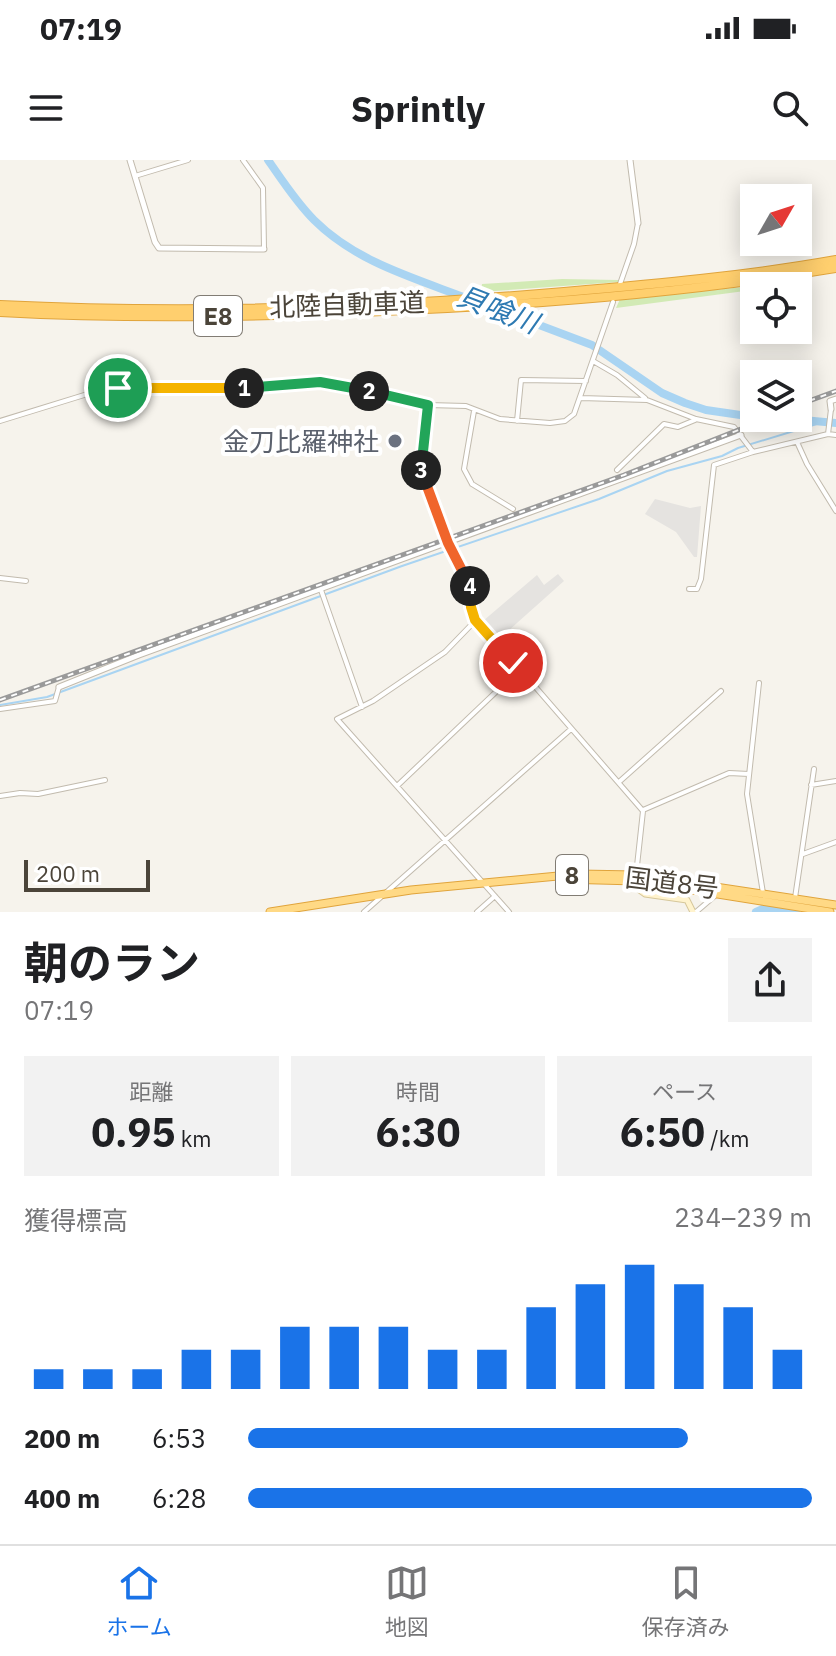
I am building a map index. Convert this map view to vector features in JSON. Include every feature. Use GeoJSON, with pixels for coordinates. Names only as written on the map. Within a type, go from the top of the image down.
{"type":"FeatureCollection","features":[{"type":"Feature","properties":{"kind":"highway","name":"北陸自動車道"},"geometry":{"type":"LineString","coordinates":[[0,305],[194,309],[419,302],[517,296],[722,276],[836,260]]}},
{"type":"Feature","properties":{"kind":"highway","name":"北陸自動車道"},"geometry":{"type":"LineString","coordinates":[[0,312],[191,316],[437,309],[673,289],[836,268]]}},
{"type":"Feature","properties":{"kind":"highway","name":"国道8号"},"geometry":{"type":"LineString","coordinates":[[270,912],[383,894],[565,875],[636,878],[763,893],[793,906],[836,905]]}},
{"type":"Feature","properties":{"kind":"highway","name":"国道8号"},"geometry":{"type":"LineString","coordinates":[[636,878],[830,912]]}},
{"type":"Feature","properties":{"kind":"main road"},"geometry":{"type":"LineString","coordinates":[[636,878],[638,889],[645,894],[687,900],[695,912]]}},
{"type":"Feature","properties":{"kind":"street"},"geometry":{"type":"LineString","coordinates":[[130,160],[159,248],[264,249],[263,188],[243,160]]}},
{"type":"Feature","properties":{"kind":"street"},"geometry":{"type":"LineString","coordinates":[[135,176],[188,160]]}},
{"type":"Feature","properties":{"kind":"street"},"geometry":{"type":"LineString","coordinates":[[620,284],[638,223],[630,160]]}},
{"type":"Feature","properties":{"kind":"street"},"geometry":{"type":"LineString","coordinates":[[0,421],[94,392],[118,388],[248,388],[320,382],[428,405],[458,405],[517,421],[565,421],[574,414],[613,302]]}},
{"type":"Feature","properties":{"kind":"street"},"geometry":{"type":"LineString","coordinates":[[593,360],[647,400],[696,419],[731,426],[752,450]]}},
{"type":"Feature","properties":{"kind":"street"},"geometry":{"type":"LineString","coordinates":[[517,421],[521,380],[586,381]]}},
{"type":"Feature","properties":{"kind":"street"},"geometry":{"type":"LineString","coordinates":[[580,398],[647,400]]}},
{"type":"Feature","properties":{"kind":"street"},"geometry":{"type":"LineString","coordinates":[[829,433],[830,401],[836,399]]}},
{"type":"Feature","properties":{"kind":"street"},"geometry":{"type":"LineString","coordinates":[[428,405],[421,471],[448,543],[469,582],[475,620],[643,811],[636,878]]}},
{"type":"Feature","properties":{"kind":"street"},"geometry":{"type":"LineString","coordinates":[[474,411],[464,469],[472,484],[513,509]]}},
{"type":"Feature","properties":{"kind":"street"},"geometry":{"type":"LineString","coordinates":[[617,470],[664,424],[678,427],[696,419]]}},
{"type":"Feature","properties":{"kind":"street"},"geometry":{"type":"LineString","coordinates":[[689,589],[697,589],[701,579],[714,465],[752,450],[829,433],[836,435]]}},
{"type":"Feature","properties":{"kind":"street"},"geometry":{"type":"LineString","coordinates":[[0,709],[55,701],[59,687],[743,437]]}},
{"type":"Feature","properties":{"kind":"street"},"geometry":{"type":"LineString","coordinates":[[797,442],[836,511]]}},
{"type":"Feature","properties":{"kind":"street"},"geometry":{"type":"LineString","coordinates":[[0,578],[26,581]]}},
{"type":"Feature","properties":{"kind":"street"},"geometry":{"type":"LineString","coordinates":[[322,591],[362,707]]}},
{"type":"Feature","properties":{"kind":"street"},"geometry":{"type":"LineString","coordinates":[[475,620],[445,652],[362,707],[337,719],[509,912]]}},
{"type":"Feature","properties":{"kind":"street"},"geometry":{"type":"LineString","coordinates":[[397,786],[519,670]]}},
{"type":"Feature","properties":{"kind":"street"},"geometry":{"type":"LineString","coordinates":[[759,683],[747,794],[763,893]]}},
{"type":"Feature","properties":{"kind":"street"},"geometry":{"type":"LineString","coordinates":[[619,782],[721,691]]}},
{"type":"Feature","properties":{"kind":"street"},"geometry":{"type":"LineString","coordinates":[[364,912],[571,729]]}},
{"type":"Feature","properties":{"kind":"street"},"geometry":{"type":"LineString","coordinates":[[793,906],[814,769]]}},
{"type":"Feature","properties":{"kind":"street"},"geometry":{"type":"LineString","coordinates":[[643,811],[729,773],[749,774]]}},
{"type":"Feature","properties":{"kind":"street"},"geometry":{"type":"LineString","coordinates":[[0,796],[38,794],[105,780]]}},
{"type":"Feature","properties":{"kind":"street"},"geometry":{"type":"LineString","coordinates":[[811,785],[836,781]]}},
{"type":"Feature","properties":{"kind":"street"},"geometry":{"type":"LineString","coordinates":[[803,854],[836,842]]}},
{"type":"Feature","properties":{"kind":"street"},"geometry":{"type":"LineString","coordinates":[[695,912],[719,893]]}},
{"type":"Feature","properties":{"kind":"street"},"geometry":{"type":"LineString","coordinates":[[477,912],[495,896]]}},
{"type":"Feature","properties":{"kind":"green space"},"geometry":{"type":"Polygon","coordinates":[[[562,279],[619,282],[481,292],[482,284],[562,279]]]}},
{"type":"Feature","properties":{"kind":"green space"},"geometry":{"type":"Polygon","coordinates":[[[740,287],[740,292],[616,308],[620,299],[740,287]]]}},
{"type":"Feature","properties":{"kind":"shaded area"},"geometry":{"type":"Polygon","coordinates":[[[655,499],[690,508],[701,506],[697,557],[676,532],[645,514],[655,499]]]}},
{"type":"Feature","properties":{"kind":"shaded area"},"geometry":{"type":"Polygon","coordinates":[[[558,574],[564,581],[498,640],[483,621],[537,575],[544,585],[558,574]]]}},
{"type":"Feature","properties":{"kind":"waterway","name":"貝喰川"},"geometry":{"type":"LineString","coordinates":[[268,160],[307,213],[330,235],[367,258],[469,299]]}},
{"type":"Feature","properties":{"kind":"waterway","name":"貝喰川"},"geometry":{"type":"LineString","coordinates":[[489,306],[592,345],[662,393],[685,403],[740,415]]}},
{"type":"Feature","properties":{"kind":"waterway","name":"貝喰川"},"geometry":{"type":"LineString","coordinates":[[812,421],[836,423]]}},
{"type":"Feature","properties":{"kind":"waterway"},"geometry":{"type":"LineString","coordinates":[[0,705],[47,697],[402,566],[599,499],[667,471],[820,423]]}},
{"type":"Feature","properties":{"kind":"waterway"},"geometry":{"type":"LineString","coordinates":[[756,912],[765,908],[796,912]]}},
{"type":"Feature","properties":{"kind":"railway"},"geometry":{"type":"LineString","coordinates":[[812,400],[836,391]]}},
{"type":"Feature","properties":{"kind":"railway"},"geometry":{"type":"LineString","coordinates":[[0,700],[624,475],[740,429]]}},
{"type":"Feature","properties":{"kind":"place","name":"金刀比羅神社"},"geometry":{"type":"Point","coordinates":[395,441]}},
{"type":"Feature","properties":{"kind":"route"},"geometry":{"type":"LineString","coordinates":[[118,388],[248,388],[320,382],[428,405],[421,471],[448,543],[469,582],[475,620],[513,663]]}}]}
